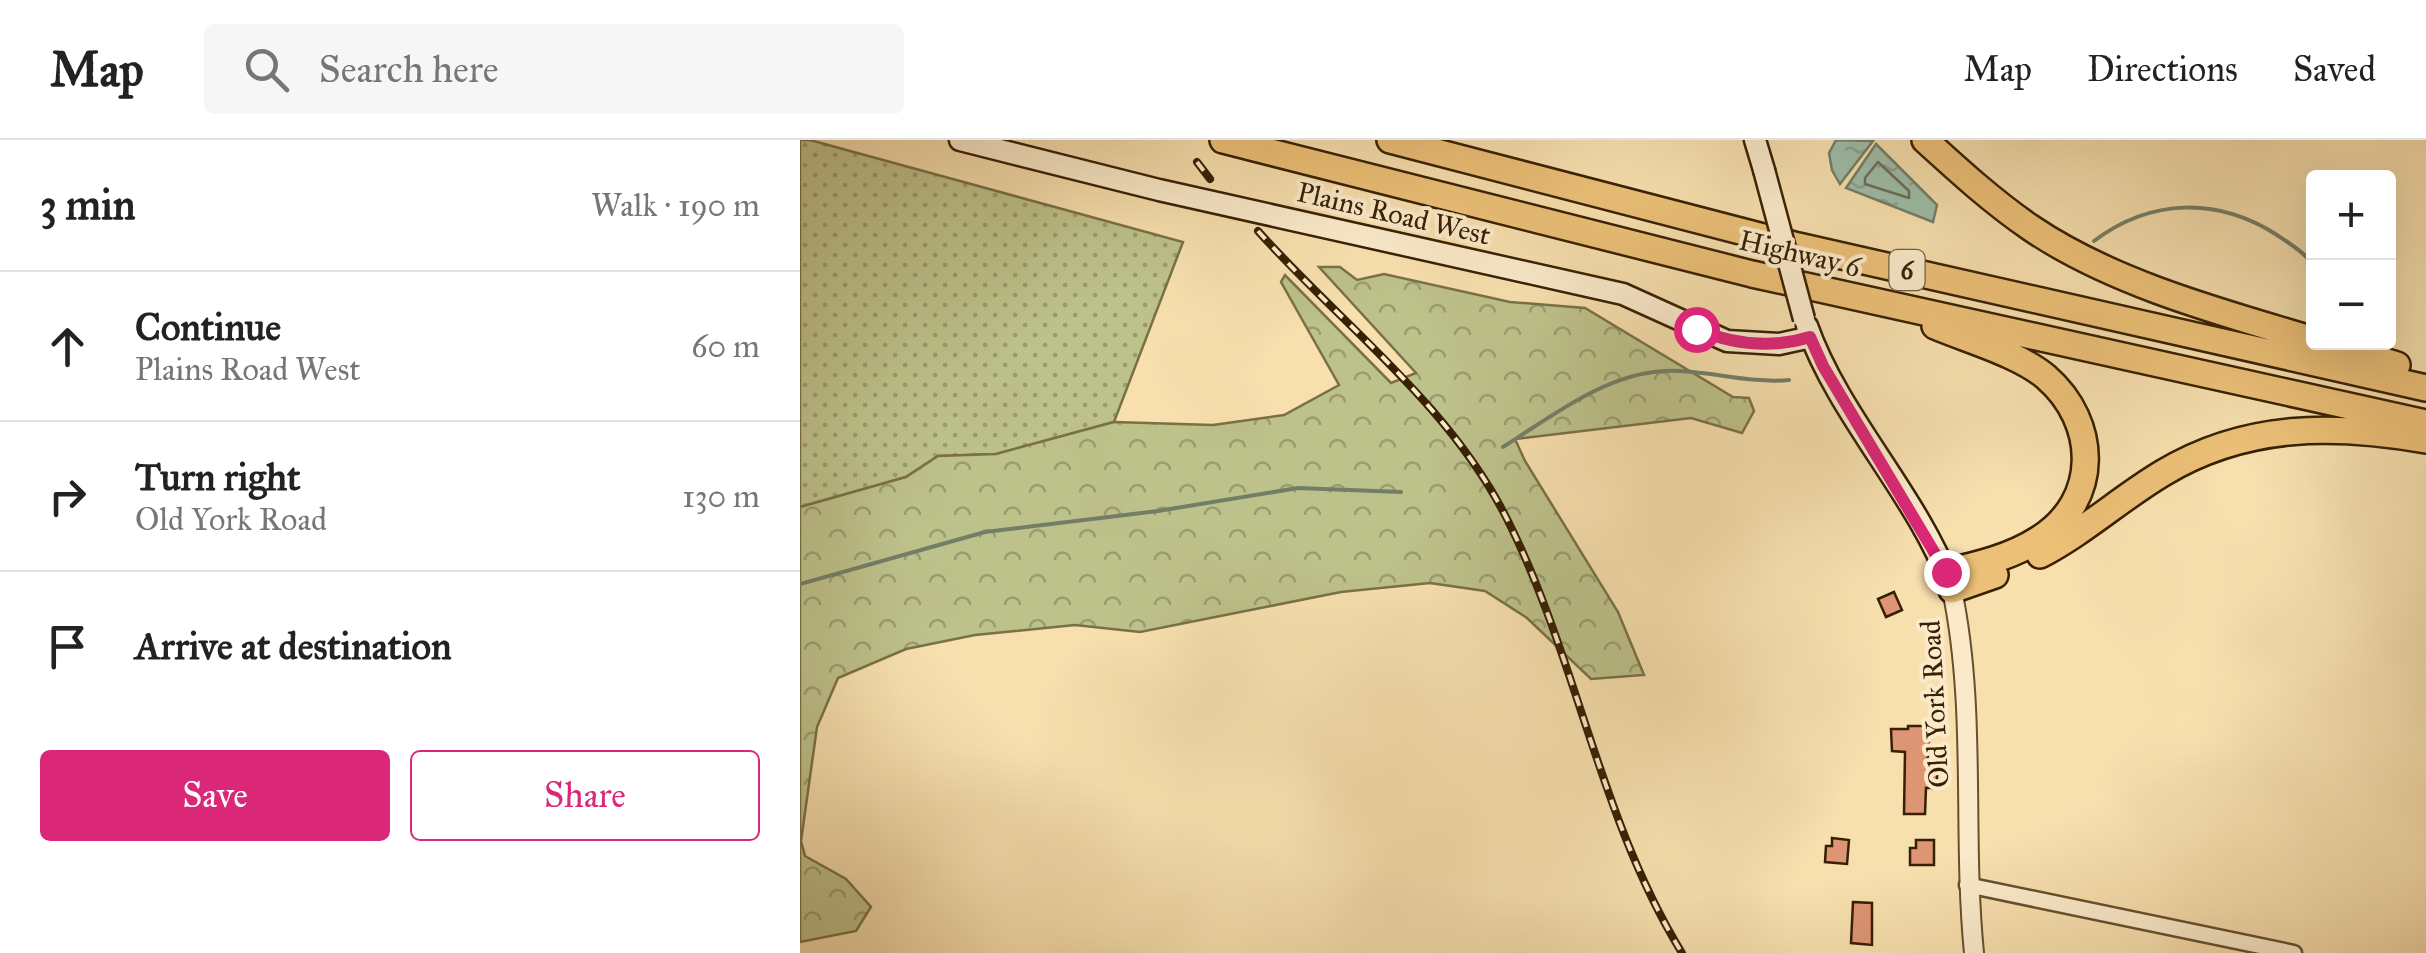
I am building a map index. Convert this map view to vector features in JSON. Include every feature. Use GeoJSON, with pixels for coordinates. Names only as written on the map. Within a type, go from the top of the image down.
{"type":"FeatureCollection","features":[{"type":"Feature","properties":{"kind":"highway","name":"Highway 6"},"geometry":{"type":"LineString","coordinates":[[1223,140],[1752,274],[2426,423]]}},
{"type":"Feature","properties":{"kind":"highway","name":"Highway 6"},"geometry":{"type":"LineString","coordinates":[[1390,140],[1798,246],[2426,388]]}},
{"type":"Feature","properties":{"kind":"highway"},"geometry":{"type":"LineString","coordinates":[[1925,140],[1998,204],[2094,264],[2306,337]]}},
{"type":"Feature","properties":{"kind":"highway"},"geometry":{"type":"LineString","coordinates":[[1752,274],[1936,327],[1973,342],[2042,374],[2076,410],[2087,457],[2083,478],[2066,514],[2052,529],[2015,551],[1949,581]]}},
{"type":"Feature","properties":{"kind":"highway"},"geometry":{"type":"LineString","coordinates":[[2348,350],[2426,374]]}},
{"type":"Feature","properties":{"kind":"highway"},"geometry":{"type":"LineString","coordinates":[[1949,581],[2022,565],[2057,546],[2162,473],[2221,444],[2286,430],[2377,432],[2426,440]]}},
{"type":"Feature","properties":{"kind":"main road","name":"Plains Road West"},"geometry":{"type":"LineString","coordinates":[[960,140],[1159,190],[1623,294],[1727,341],[1778,344],[1807,328]]}},
{"type":"Feature","properties":{"kind":"main road","name":"Old York Road"},"geometry":{"type":"LineString","coordinates":[[1755,140],[1807,328],[1823,366],[1949,581]]}},
{"type":"Feature","properties":{"kind":"street","name":"Old York Road"},"geometry":{"type":"LineString","coordinates":[[1949,581],[1964,657],[1967,885],[1974,953]]}},
{"type":"Feature","properties":{"kind":"street"},"geometry":{"type":"LineString","coordinates":[[1967,885],[2294,953]]}},
{"type":"Feature","properties":{"kind":"green space"},"geometry":{"type":"Polygon","coordinates":[[[800,140],[1183,242],[1114,422],[996,454],[938,456],[906,477],[800,507],[800,140]]]}},
{"type":"Feature","properties":{"kind":"green space"},"geometry":{"type":"Polygon","coordinates":[[[1319,267],[1340,267],[1357,280],[1384,274],[1510,302],[1585,308],[1733,397],[1749,398],[1754,411],[1742,433],[1691,418],[1515,439],[1618,612],[1644,675],[1591,679],[1527,618],[1485,591],[1430,583],[1341,592],[1140,632],[1075,625],[975,635],[906,649],[838,678],[817,727],[801,841],[805,856],[846,879],[871,907],[856,931],[800,942],[800,507],[906,477],[938,456],[996,454],[1114,422],[1213,425],[1284,415],[1339,385],[1281,282],[1285,275],[1391,383],[1416,373],[1319,267]]]}},
{"type":"Feature","properties":{"kind":"water"},"geometry":{"type":"Polygon","coordinates":[[[1836,140],[1873,141],[1840,184],[1829,153],[1836,140]]]}},
{"type":"Feature","properties":{"kind":"water"},"geometry":{"type":"Polygon","coordinates":[[[1876,144],[1937,205],[1933,222],[1846,188],[1876,144]]]}},
{"type":"Feature","properties":{"kind":"building"},"geometry":{"type":"Polygon","coordinates":[[[1894,592],[1902,610],[1886,617],[1878,599],[1894,592]]]}},
{"type":"Feature","properties":{"kind":"building"},"geometry":{"type":"Polygon","coordinates":[[[1930,726],[1927,768],[1937,768],[1937,788],[1926,788],[1925,814],[1904,814],[1905,752],[1892,751],[1891,729],[1930,726]]]}},
{"type":"Feature","properties":{"kind":"building"},"geometry":{"type":"Polygon","coordinates":[[[1832,838],[1849,840],[1847,864],[1825,862],[1826,846],[1832,846],[1832,838]]]}},
{"type":"Feature","properties":{"kind":"building"},"geometry":{"type":"Polygon","coordinates":[[[1916,840],[1934,840],[1934,865],[1910,865],[1910,848],[1916,848],[1916,840]]]}},
{"type":"Feature","properties":{"kind":"building"},"geometry":{"type":"Polygon","coordinates":[[[1853,902],[1872,903],[1872,945],[1851,943],[1853,902]]]}},
{"type":"Feature","properties":{"kind":"waterway"},"geometry":{"type":"LineString","coordinates":[[2094,241],[2116,227],[2161,210],[2208,209],[2255,223],[2310,260]]}},
{"type":"Feature","properties":{"kind":"waterway"},"geometry":{"type":"LineString","coordinates":[[1503,447],[1579,399],[1642,374],[1679,371],[1789,380]]}},
{"type":"Feature","properties":{"kind":"waterway"},"geometry":{"type":"LineString","coordinates":[[800,584],[985,532],[1158,511],[1298,488],[1401,492]]}},
{"type":"Feature","properties":{"kind":"railway"},"geometry":{"type":"LineString","coordinates":[[1197,162],[1210,179]]}},
{"type":"Feature","properties":{"kind":"railway"},"geometry":{"type":"LineString","coordinates":[[1258,231],[1392,366],[1455,437],[1482,476],[1531,570],[1629,848],[1682,953]]}},
{"type":"Feature","properties":{"kind":"route"},"geometry":{"type":"LineString","coordinates":[[1696,329],[1727,341],[1752,344],[1789,343],[1810,337],[1823,366],[1946,572]]}}]}
